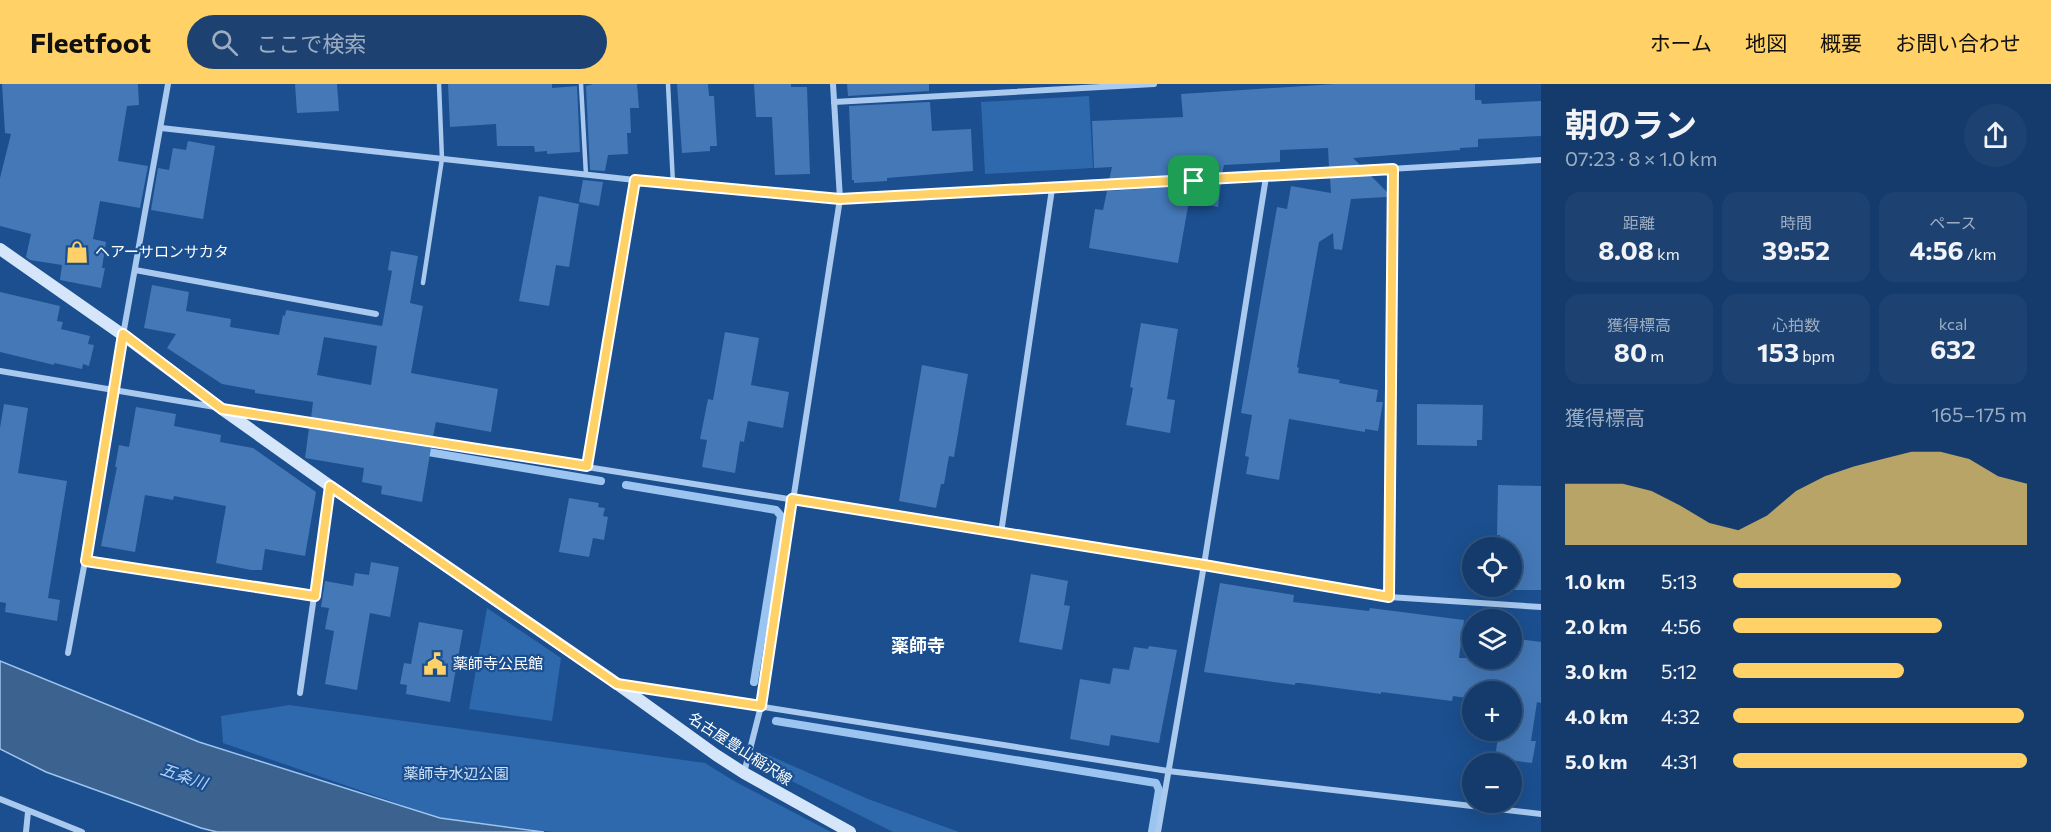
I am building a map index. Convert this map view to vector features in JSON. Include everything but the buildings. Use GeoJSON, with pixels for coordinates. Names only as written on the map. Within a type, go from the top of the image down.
{"type":"FeatureCollection","features":[{"type":"Feature","properties":{"kind":"main road","name":"名古屋豊山稲沢線"},"geometry":{"type":"LineString","coordinates":[[0,249],[123,334],[222,409],[330,486],[744,773],[850,832]]}},
{"type":"Feature","properties":{"kind":"street"},"geometry":{"type":"LineString","coordinates":[[68,652],[86,561],[123,334],[168,84]]}},
{"type":"Feature","properties":{"kind":"street"},"geometry":{"type":"LineString","coordinates":[[744,773],[761,706],[840,199],[833,84]]}},
{"type":"Feature","properties":{"kind":"street"},"geometry":{"type":"LineString","coordinates":[[834,102],[1154,84]]}},
{"type":"Feature","properties":{"kind":"street"},"geometry":{"type":"LineString","coordinates":[[160,128],[586,175],[840,199],[1541,160]]}},
{"type":"Feature","properties":{"kind":"street"},"geometry":{"type":"LineString","coordinates":[[1389,597],[1393,169]]}},
{"type":"Feature","properties":{"kind":"street"},"geometry":{"type":"LineString","coordinates":[[1158,832],[1204,565],[1266,177]]}},
{"type":"Feature","properties":{"kind":"street"},"geometry":{"type":"LineString","coordinates":[[587,466],[635,180]]}},
{"type":"Feature","properties":{"kind":"street"},"geometry":{"type":"LineString","coordinates":[[1001,533],[1052,189]]}},
{"type":"Feature","properties":{"kind":"street"},"geometry":{"type":"LineString","coordinates":[[135,270],[376,314]]}},
{"type":"Feature","properties":{"kind":"street"},"geometry":{"type":"LineString","coordinates":[[0,371],[222,409],[1204,565],[1389,597],[1541,606]]}},
{"type":"Feature","properties":{"kind":"street"},"geometry":{"type":"LineString","coordinates":[[300,693],[330,486]]}},
{"type":"Feature","properties":{"kind":"street"},"geometry":{"type":"LineString","coordinates":[[86,561],[315,596]]}},
{"type":"Feature","properties":{"kind":"street"},"geometry":{"type":"LineString","coordinates":[[617,684],[1168,771],[1541,814]]}},
{"type":"Feature","properties":{"kind":"street"},"geometry":{"type":"LineString","coordinates":[[0,799],[82,832]]}},
{"type":"Feature","properties":{"kind":"street"},"geometry":{"type":"LineString","coordinates":[[26,832],[28,812]]}},
{"type":"Feature","properties":{"kind":"lane"},"geometry":{"type":"LineString","coordinates":[[423,283],[442,159],[439,84]]}},
{"type":"Feature","properties":{"kind":"lane"},"geometry":{"type":"LineString","coordinates":[[581,84],[586,175]]}},
{"type":"Feature","properties":{"kind":"lane"},"geometry":{"type":"LineString","coordinates":[[668,84],[673,184]]}},
{"type":"Feature","properties":{"kind":"green space"},"geometry":{"type":"Polygon","coordinates":[[[1089,96],[1093,168],[985,174],[981,102],[1089,96]]]}},
{"type":"Feature","properties":{"kind":"green space"},"geometry":{"type":"Polygon","coordinates":[[[487,608],[561,658],[552,721],[469,709],[487,608]]]}},
{"type":"Feature","properties":{"kind":"green space","name":"薬師寺水辺公園"},"geometry":{"type":"Polygon","coordinates":[[[289,705],[705,763],[734,781],[831,832],[553,832],[440,818],[223,743],[221,716],[289,705]]]}},
{"type":"Feature","properties":{"kind":"green space"},"geometry":{"type":"Polygon","coordinates":[[[759,751],[868,799],[959,832],[893,832],[758,764],[759,751]]]}},
{"type":"Feature","properties":{"kind":"water","name":"五条川"},"geometry":{"type":"Polygon","coordinates":[[[0,661],[199,742],[440,818],[544,832],[217,832],[201,828],[46,772],[0,749],[0,661]]]}},
{"type":"Feature","properties":{"kind":"waterway"},"geometry":{"type":"LineString","coordinates":[[422,451],[601,481]]}},
{"type":"Feature","properties":{"kind":"waterway"},"geometry":{"type":"LineString","coordinates":[[626,485],[776,510],[781,516],[754,682]]}},
{"type":"Feature","properties":{"kind":"waterway"},"geometry":{"type":"LineString","coordinates":[[776,721],[1156,783],[1159,790],[1152,832]]}},
{"type":"Feature","properties":{"kind":"place","name":"ヘアーサロンサカタ"},"geometry":{"type":"Point","coordinates":[77,252]}},
{"type":"Feature","properties":{"kind":"place","name":"薬師寺公民館"},"geometry":{"type":"Point","coordinates":[435,664]}},
{"type":"Feature","properties":{"kind":"district","name":"薬師寺"},"geometry":{"type":"Point","coordinates":[918,646]}},
{"type":"Feature","properties":{"kind":"route"},"geometry":{"type":"LineString","coordinates":[[1393,169],[1389,597],[792,499],[761,706],[617,684],[330,486],[315,596],[86,561],[123,334],[222,409],[587,466],[635,180],[840,199],[1194,181],[1393,169]]}}]}
